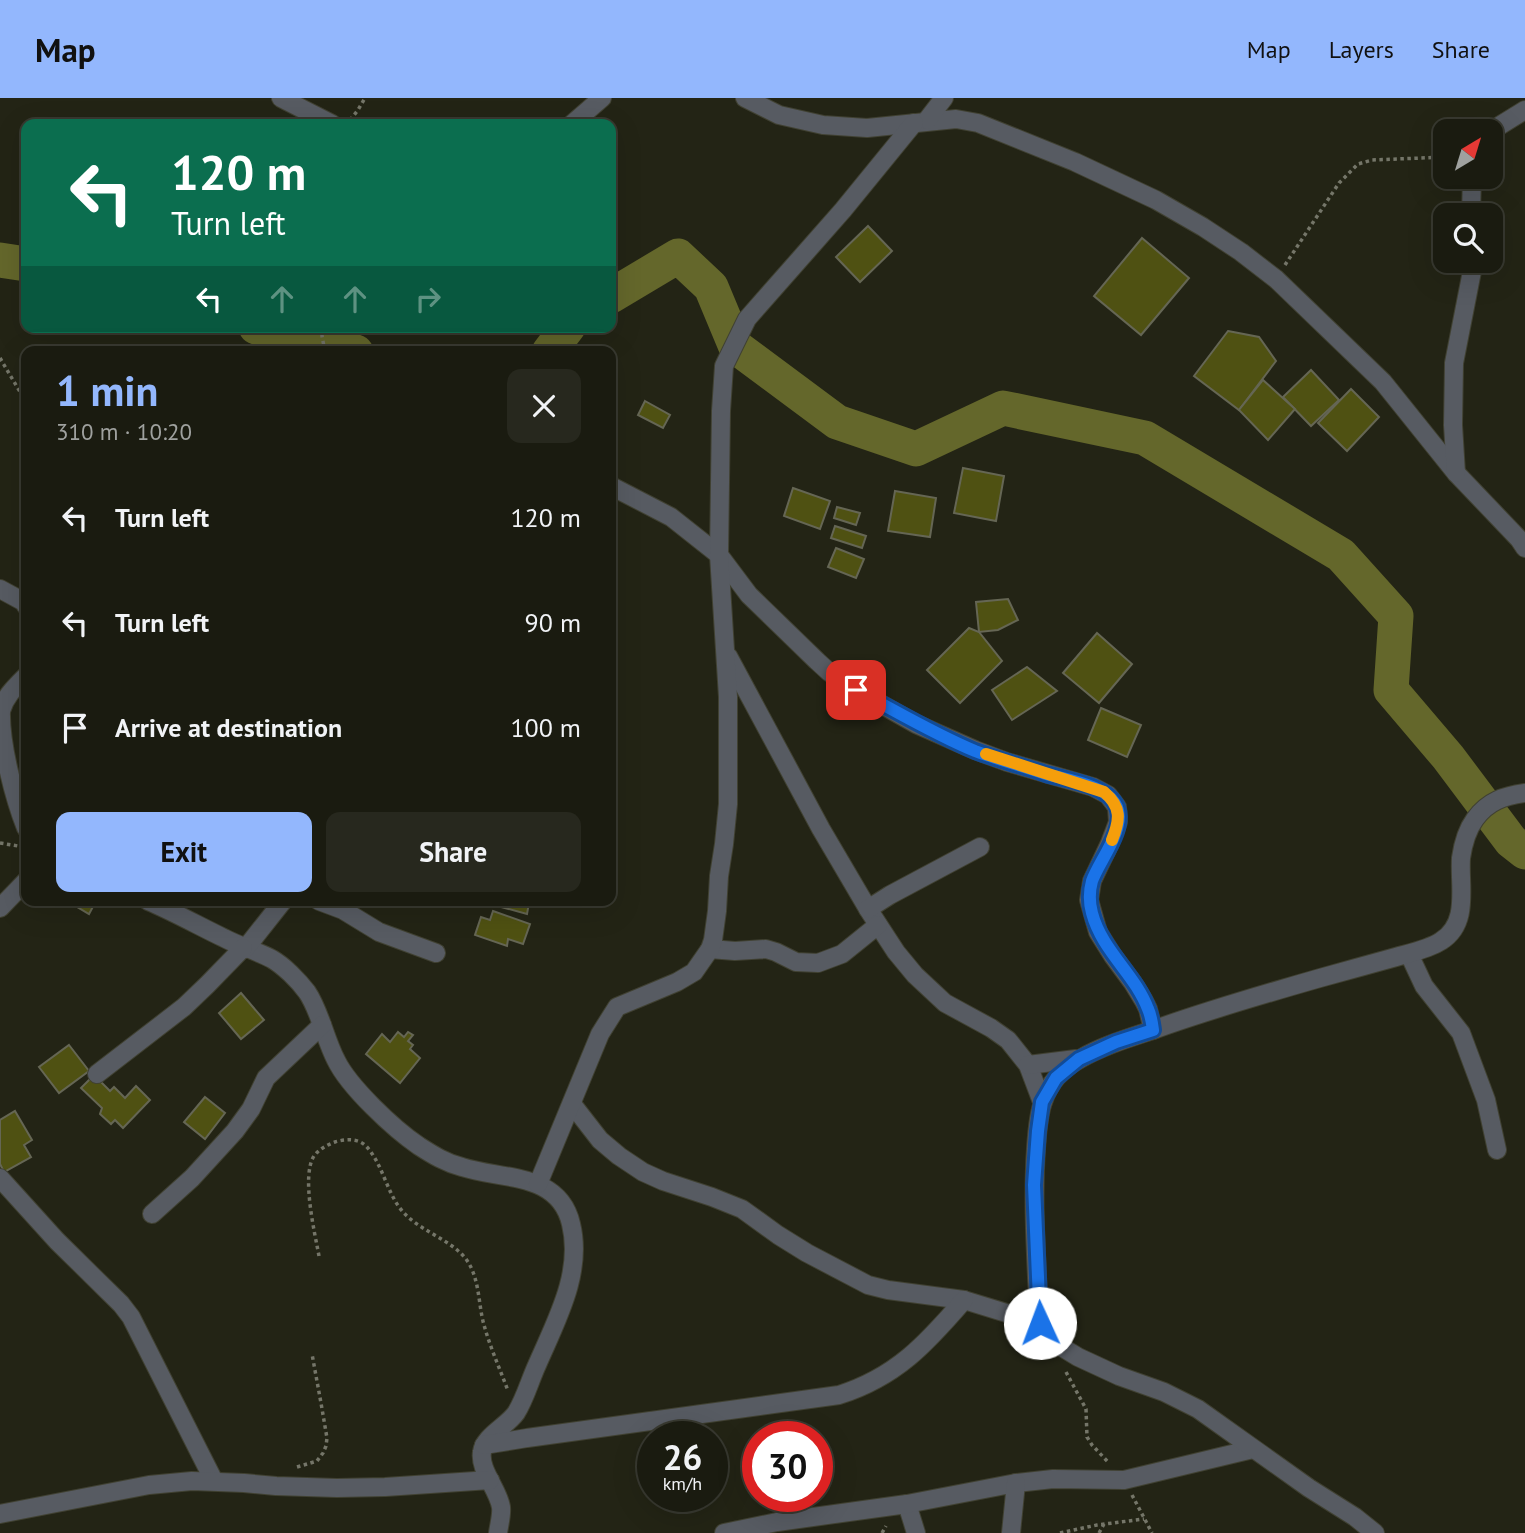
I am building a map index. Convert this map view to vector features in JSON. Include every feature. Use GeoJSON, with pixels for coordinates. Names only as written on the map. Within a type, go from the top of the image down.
{"type":"FeatureCollection","features":[{"type":"Feature","properties":{"kind":"street"},"geometry":{"type":"LineString","coordinates":[[281,98],[322,119]]}},
{"type":"Feature","properties":{"kind":"street"},"geometry":{"type":"LineString","coordinates":[[578,119],[601,98]]}},
{"type":"Feature","properties":{"kind":"street"},"geometry":{"type":"LineString","coordinates":[[745,98],[779,116],[823,125],[867,128],[956,119],[978,123],[1111,177],[1203,227],[1276,279],[1383,383],[1456,473],[1525,548]]}},
{"type":"Feature","properties":{"kind":"street"},"geometry":{"type":"LineString","coordinates":[[538,1184],[600,1034],[610,1016],[617,1007],[694,972],[713,940],[728,804],[728,697],[719,555],[724,366],[747,319],[940,99]]}},
{"type":"Feature","properties":{"kind":"street"},"geometry":{"type":"LineString","coordinates":[[1503,124],[1525,110]]}},
{"type":"Feature","properties":{"kind":"street"},"geometry":{"type":"LineString","coordinates":[[1456,473],[1453,425],[1454,363],[1472,273]]}},
{"type":"Feature","properties":{"kind":"street"},"geometry":{"type":"LineString","coordinates":[[616,489],[671,517],[719,555],[749,595],[823,667],[856,690],[916,724],[975,750],[1093,787],[1108,795],[1117,807],[1118,822],[1092,880],[1089,900],[1098,932],[1144,1000],[1153,1030]]}},
{"type":"Feature","properties":{"kind":"street"},"geometry":{"type":"LineString","coordinates":[[0,589],[21,597]]}},
{"type":"Feature","properties":{"kind":"street"},"geometry":{"type":"LineString","coordinates":[[726,653],[821,829],[896,952],[933,993],[1008,1040],[1028,1065],[1042,1102]]}},
{"type":"Feature","properties":{"kind":"street"},"geometry":{"type":"LineString","coordinates":[[21,681],[8,694],[1,711],[1,737],[13,795],[21,815]]}},
{"type":"Feature","properties":{"kind":"street"},"geometry":{"type":"LineString","coordinates":[[1375,1533],[1198,1409],[1164,1392],[1095,1365],[1060,1346],[1048,1336],[1040,1323],[1034,1185],[1042,1102],[1056,1078],[1079,1059],[1116,1042],[1231,1003],[1409,954],[1440,942],[1455,927],[1461,908],[1461,860],[1470,827],[1490,803],[1525,793]]}},
{"type":"Feature","properties":{"kind":"street"},"geometry":{"type":"LineString","coordinates":[[868,909],[980,847]]}},
{"type":"Feature","properties":{"kind":"street"},"geometry":{"type":"LineString","coordinates":[[0,908],[21,886]]}},
{"type":"Feature","properties":{"kind":"street"},"geometry":{"type":"LineString","coordinates":[[158,906],[274,960],[284,968],[307,992],[344,1075],[378,1111],[415,1144],[440,1159],[462,1167],[538,1184],[553,1193],[565,1208],[571,1224],[575,1257],[563,1303],[516,1412],[484,1445],[482,1453],[482,1460],[501,1508],[498,1533]]}},
{"type":"Feature","properties":{"kind":"street"},"geometry":{"type":"LineString","coordinates":[[97,1074],[184,1007],[208,985],[279,906]]}},
{"type":"Feature","properties":{"kind":"street"},"geometry":{"type":"LineString","coordinates":[[332,906],[379,932],[436,953]]}},
{"type":"Feature","properties":{"kind":"street"},"geometry":{"type":"LineString","coordinates":[[710,949],[766,949],[796,962],[818,963],[842,954],[878,925]]}},
{"type":"Feature","properties":{"kind":"street"},"geometry":{"type":"LineString","coordinates":[[1409,954],[1424,986],[1461,1033],[1486,1100],[1497,1150]]}},
{"type":"Feature","properties":{"kind":"street"},"geometry":{"type":"LineString","coordinates":[[152,1214],[192,1178],[240,1124],[266,1078],[322,1025]]}},
{"type":"Feature","properties":{"kind":"street"},"geometry":{"type":"LineString","coordinates":[[1028,1065],[1079,1059]]}},
{"type":"Feature","properties":{"kind":"street"},"geometry":{"type":"LineString","coordinates":[[572,1104],[600,1140],[643,1172],[742,1209],[807,1253],[868,1285],[964,1300],[1040,1323]]}},
{"type":"Feature","properties":{"kind":"street"},"geometry":{"type":"LineString","coordinates":[[0,1178],[131,1317],[214,1480]]}},
{"type":"Feature","properties":{"kind":"street"},"geometry":{"type":"LineString","coordinates":[[484,1445],[839,1395],[858,1389],[904,1362],[932,1338],[964,1300]]}},
{"type":"Feature","properties":{"kind":"street"},"geometry":{"type":"LineString","coordinates":[[724,1533],[777,1522],[907,1504],[1016,1483],[1053,1479],[1124,1480],[1254,1449]]}},
{"type":"Feature","properties":{"kind":"street"},"geometry":{"type":"LineString","coordinates":[[0,1514],[149,1485],[192,1481],[337,1488],[490,1480]]}},
{"type":"Feature","properties":{"kind":"street"},"geometry":{"type":"LineString","coordinates":[[1011,1533],[1016,1483]]}},
{"type":"Feature","properties":{"kind":"street"},"geometry":{"type":"LineString","coordinates":[[907,1504],[916,1533]]}},
{"type":"Feature","properties":{"kind":"path"},"geometry":{"type":"LineString","coordinates":[[350,119],[365,98]]}},
{"type":"Feature","properties":{"kind":"path"},"geometry":{"type":"LineString","coordinates":[[1276,279],[1339,183],[1359,164],[1373,160],[1433,158]]}},
{"type":"Feature","properties":{"kind":"path"},"geometry":{"type":"LineString","coordinates":[[0,358],[21,394]]}},
{"type":"Feature","properties":{"kind":"path"},"geometry":{"type":"LineString","coordinates":[[0,843],[21,846]]}},
{"type":"Feature","properties":{"kind":"path"},"geometry":{"type":"LineString","coordinates":[[319,1256],[310,1206],[309,1178],[312,1160],[318,1152],[333,1143],[351,1140],[360,1142],[365,1145],[380,1169],[404,1214],[422,1229],[456,1249],[467,1260],[476,1281],[484,1326],[516,1412]]}},
{"type":"Feature","properties":{"kind":"path"},"geometry":{"type":"LineString","coordinates":[[1060,1346],[1065,1370],[1086,1409],[1087,1437],[1124,1480],[1152,1533]]}},
{"type":"Feature","properties":{"kind":"path"},"geometry":{"type":"LineString","coordinates":[[292,1468],[317,1461],[326,1446],[327,1438],[312,1354]]}},
{"type":"Feature","properties":{"kind":"path"},"geometry":{"type":"LineString","coordinates":[[1060,1533],[1144,1519]]}},
{"type":"Feature","properties":{"kind":"path"},"geometry":{"type":"LineString","coordinates":[[1098,1533],[1104,1524]]}},
{"type":"Feature","properties":{"kind":"building"},"geometry":{"type":"Polygon","coordinates":[[[868,226],[892,251],[860,282],[836,257],[868,226]]]}},
{"type":"Feature","properties":{"kind":"building"},"geometry":{"type":"Polygon","coordinates":[[[1142,238],[1189,278],[1141,335],[1094,296],[1142,238]]]}},
{"type":"Feature","properties":{"kind":"building"},"geometry":{"type":"Polygon","coordinates":[[[1228,331],[1259,337],[1276,361],[1239,410],[1194,376],[1228,331]]]}},
{"type":"Feature","properties":{"kind":"building"},"geometry":{"type":"Polygon","coordinates":[[[1311,370],[1339,400],[1311,426],[1283,397],[1311,370]]]}},
{"type":"Feature","properties":{"kind":"building"},"geometry":{"type":"Polygon","coordinates":[[[1263,380],[1295,409],[1268,440],[1239,410],[1263,380]]]}},
{"type":"Feature","properties":{"kind":"building"},"geometry":{"type":"Polygon","coordinates":[[[1351,389],[1379,417],[1347,451],[1318,423],[1351,389]]]}},
{"type":"Feature","properties":{"kind":"building"},"geometry":{"type":"Polygon","coordinates":[[[645,401],[670,415],[663,428],[638,415],[645,401]]]}},
{"type":"Feature","properties":{"kind":"building"},"geometry":{"type":"Polygon","coordinates":[[[963,468],[1004,476],[996,521],[954,513],[963,468]]]}},
{"type":"Feature","properties":{"kind":"building"},"geometry":{"type":"Polygon","coordinates":[[[793,488],[830,501],[820,529],[784,516],[793,488]]]}},
{"type":"Feature","properties":{"kind":"building"},"geometry":{"type":"Polygon","coordinates":[[[895,491],[936,498],[930,537],[888,531],[895,491]]]}},
{"type":"Feature","properties":{"kind":"building"},"geometry":{"type":"Polygon","coordinates":[[[837,507],[860,513],[856,525],[834,518],[837,507]]]}},
{"type":"Feature","properties":{"kind":"building"},"geometry":{"type":"Polygon","coordinates":[[[835,526],[866,536],[862,548],[831,538],[835,526]]]}},
{"type":"Feature","properties":{"kind":"building"},"geometry":{"type":"Polygon","coordinates":[[[836,548],[864,559],[856,578],[828,567],[836,548]]]}},
{"type":"Feature","properties":{"kind":"building"},"geometry":{"type":"Polygon","coordinates":[[[1008,599],[1018,620],[998,630],[979,632],[976,602],[1008,599]]]}},
{"type":"Feature","properties":{"kind":"building"},"geometry":{"type":"Polygon","coordinates":[[[969,628],[979,632],[1002,661],[960,703],[927,670],[969,628]]]}},
{"type":"Feature","properties":{"kind":"building"},"geometry":{"type":"Polygon","coordinates":[[[1097,633],[1132,664],[1099,703],[1063,673],[1097,633]]]}},
{"type":"Feature","properties":{"kind":"building"},"geometry":{"type":"Polygon","coordinates":[[[1027,667],[1057,691],[1012,720],[992,690],[1027,667]]]}},
{"type":"Feature","properties":{"kind":"building"},"geometry":{"type":"Polygon","coordinates":[[[1101,708],[1141,725],[1127,757],[1088,740],[1101,708]]]}},
{"type":"Feature","properties":{"kind":"building"},"geometry":{"type":"Polygon","coordinates":[[[76,906],[93,906],[89,914],[76,906]]]}},
{"type":"Feature","properties":{"kind":"building"},"geometry":{"type":"Polygon","coordinates":[[[498,906],[528,906],[527,914],[498,906]]]}},
{"type":"Feature","properties":{"kind":"building"},"geometry":{"type":"Polygon","coordinates":[[[493,911],[530,924],[523,944],[508,939],[507,946],[475,935],[481,917],[490,920],[493,911]]]}},
{"type":"Feature","properties":{"kind":"building"},"geometry":{"type":"Polygon","coordinates":[[[241,993],[264,1020],[241,1039],[219,1013],[241,993]]]}},
{"type":"Feature","properties":{"kind":"building"},"geometry":{"type":"Polygon","coordinates":[[[398,1032],[404,1037],[408,1032],[413,1035],[408,1041],[413,1045],[410,1049],[420,1058],[400,1083],[366,1054],[382,1034],[390,1042],[398,1032]]]}},
{"type":"Feature","properties":{"kind":"building"},"geometry":{"type":"Polygon","coordinates":[[[69,1045],[89,1071],[59,1093],[39,1067],[69,1045]]]}},
{"type":"Feature","properties":{"kind":"building"},"geometry":{"type":"Polygon","coordinates":[[[94,1075],[110,1091],[114,1087],[125,1098],[136,1086],[150,1100],[123,1128],[115,1120],[111,1124],[100,1114],[102,1108],[81,1088],[94,1075]]]}},
{"type":"Feature","properties":{"kind":"building"},"geometry":{"type":"Polygon","coordinates":[[[205,1097],[225,1113],[205,1139],[184,1122],[205,1097]]]}},
{"type":"Feature","properties":{"kind":"building"},"geometry":{"type":"Polygon","coordinates":[[[15,1111],[32,1140],[24,1145],[31,1157],[4,1172],[0,1164],[0,1120],[15,1111]]]}},
{"type":"Feature","properties":{"kind":"waterway"},"geometry":{"type":"LineString","coordinates":[[616,293],[678,256],[711,287],[736,347],[837,422],[916,449],[1003,408],[1145,438],[1341,555],[1396,616],[1391,690],[1448,757],[1511,841],[1525,852]]}},
{"type":"Feature","properties":{"kind":"waterway"},"geometry":{"type":"LineString","coordinates":[[0,260],[21,263]]}},
{"type":"Feature","properties":{"kind":"waterway"},"geometry":{"type":"LineString","coordinates":[[280,333],[332,346]]}},
{"type":"Feature","properties":{"kind":"waterway"},"geometry":{"type":"LineString","coordinates":[[554,346],[563,333]]}},
{"type":"Feature","properties":{"kind":"slow traffic"},"geometry":{"type":"LineString","coordinates":[[986,754],[1104,792],[1113,800],[1118,812],[1112,840]]}},
{"type":"Feature","properties":{"kind":"route"},"geometry":{"type":"LineString","coordinates":[[856,690],[916,724],[975,750],[1093,787],[1108,795],[1117,807],[1116,828],[1092,880],[1089,900],[1098,932],[1144,1000],[1153,1030],[1116,1042],[1079,1059],[1052,1082],[1042,1102],[1034,1185],[1040,1323]]}}]}
